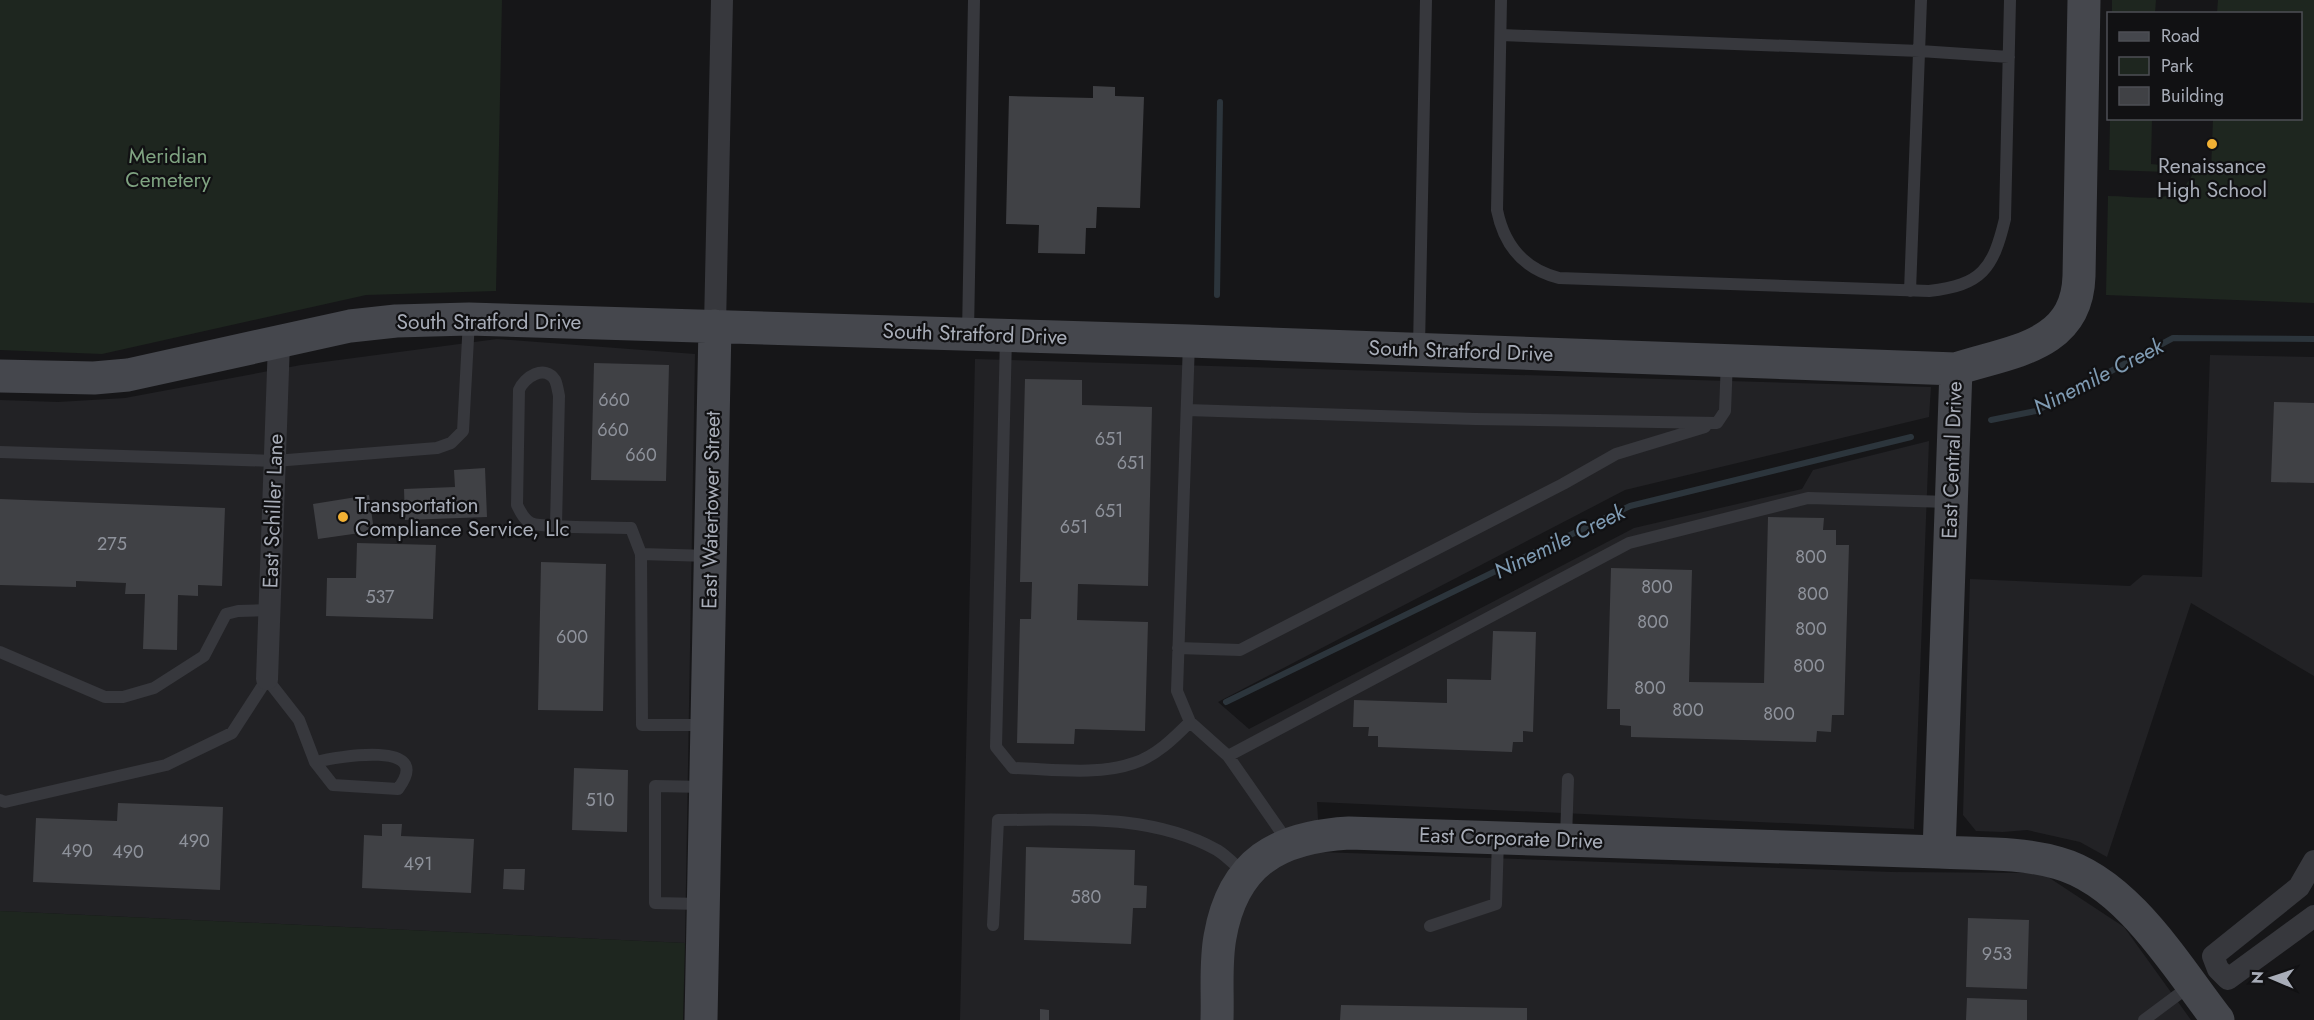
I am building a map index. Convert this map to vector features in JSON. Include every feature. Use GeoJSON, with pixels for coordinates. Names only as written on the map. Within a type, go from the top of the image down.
{"type":"FeatureCollection","features":[{"type":"Feature","properties":{"kind":"street","name":"East Watertower Street"},"geometry":{"type":"LineString","coordinates":[[701,1020],[722,0]]}},
{"type":"Feature","properties":{"kind":"street","name":"East Central Drive"},"geometry":{"type":"LineString","coordinates":[[1940,852],[1956,369],[2044,340],[2067,320],[2074,308],[2079,276],[2084,0]]}},
{"type":"Feature","properties":{"kind":"street","name":"South Stratford Drive"},"geometry":{"type":"LineString","coordinates":[[0,376],[94,378],[128,375],[350,326],[396,321],[469,319],[1190,341],[1956,369]]}},
{"type":"Feature","properties":{"kind":"street","name":"East Schiller Lane"},"geometry":{"type":"LineString","coordinates":[[267,679],[279,342]]}},
{"type":"Feature","properties":{"kind":"street","name":"East Corporate Drive"},"geometry":{"type":"LineString","coordinates":[[1217,1020],[1219,939],[1229,900],[1246,875],[1262,859],[1288,843],[1317,835],[1349,833],[1940,852],[2020,856],[2059,863],[2102,884],[2205,977],[2218,1020]]}},
{"type":"Feature","properties":{"kind":"street"},"geometry":{"type":"LineString","coordinates":[[2314,861],[2299,887],[2213,956],[2205,977],[2228,980],[2314,916]]}},
{"type":"Feature","properties":{"kind":"lane"},"geometry":{"type":"LineString","coordinates":[[968,334],[974,0]]}},
{"type":"Feature","properties":{"kind":"lane"},"geometry":{"type":"LineString","coordinates":[[1419,350],[1426,0]]}},
{"type":"Feature","properties":{"kind":"lane"},"geometry":{"type":"LineString","coordinates":[[1501,0],[1497,210],[1500,228],[1509,246],[1531,267],[1545,275],[1559,278],[1910,291],[1952,289],[1971,282],[1992,258],[2000,241],[2005,219],[2010,0]]}},
{"type":"Feature","properties":{"kind":"lane"},"geometry":{"type":"LineString","coordinates":[[1910,291],[1921,0]]}},
{"type":"Feature","properties":{"kind":"lane"},"geometry":{"type":"LineString","coordinates":[[1500,34],[1920,51],[2009,57]]}},
{"type":"Feature","properties":{"kind":"lane"},"geometry":{"type":"LineString","coordinates":[[0,452],[275,461],[437,448],[451,443],[463,431],[469,319]]}},
{"type":"Feature","properties":{"kind":"lane"},"geometry":{"type":"LineString","coordinates":[[1006,335],[996,747],[1013,768],[1091,770],[1134,764],[1166,745],[1190,722]]}},
{"type":"Feature","properties":{"kind":"lane"},"geometry":{"type":"LineString","coordinates":[[1190,341],[1177,691],[1190,722],[1228,756],[1288,843]]}},
{"type":"Feature","properties":{"kind":"lane"},"geometry":{"type":"LineString","coordinates":[[1178,648],[1240,650],[1552,490],[1616,454],[1717,423],[1725,411],[1727,360]]}},
{"type":"Feature","properties":{"kind":"lane"},"geometry":{"type":"LineString","coordinates":[[556,525],[559,396],[555,381],[548,374],[531,374],[522,381],[519,390],[517,505],[524,518],[532,524],[556,525],[631,528],[641,554],[642,724],[708,725]]}},
{"type":"Feature","properties":{"kind":"lane"},"geometry":{"type":"LineString","coordinates":[[1187,410],[1475,419],[1717,423]]}},
{"type":"Feature","properties":{"kind":"lane"},"geometry":{"type":"LineString","coordinates":[[1228,756],[1629,543],[1808,498],[1950,502]]}},
{"type":"Feature","properties":{"kind":"lane"},"geometry":{"type":"LineString","coordinates":[[641,554],[710,556]]}},
{"type":"Feature","properties":{"kind":"lane"},"geometry":{"type":"LineString","coordinates":[[0,652],[105,697],[123,697],[154,688],[204,656],[226,614],[238,611],[270,610]]}},
{"type":"Feature","properties":{"kind":"lane"},"geometry":{"type":"LineString","coordinates":[[0,800],[5,802],[166,765],[232,733],[267,679],[299,720],[315,762],[333,785],[398,789],[406,772],[405,763],[398,757],[347,754],[315,762]]}},
{"type":"Feature","properties":{"kind":"lane"},"geometry":{"type":"LineString","coordinates":[[1566,840],[1568,779]]}},
{"type":"Feature","properties":{"kind":"lane"},"geometry":{"type":"LineString","coordinates":[[704,904],[655,903],[655,786],[706,787]]}},
{"type":"Feature","properties":{"kind":"lane"},"geometry":{"type":"LineString","coordinates":[[993,925],[998,820],[1117,820],[1188,838],[1218,850],[1246,875]]}},
{"type":"Feature","properties":{"kind":"lane"},"geometry":{"type":"LineString","coordinates":[[1430,926],[1496,904],[1498,838]]}},
{"type":"Feature","properties":{"kind":"lane"},"geometry":{"type":"LineString","coordinates":[[2145,1020],[2205,977]]}},
{"type":"Feature","properties":{"kind":"shaded area"},"geometry":{"type":"Polygon","coordinates":[[[497,339],[695,354],[685,943],[0,911],[0,400],[58,402],[125,398],[301,365],[497,339]]]}},
{"type":"Feature","properties":{"kind":"shaded area"},"geometry":{"type":"Polygon","coordinates":[[[2210,355],[2314,357],[2314,676],[2191,603],[2107,857],[2080,842],[2027,830],[1976,831],[1963,815],[1970,579],[2130,586],[2143,575],[2202,577],[2210,355]]]}},
{"type":"Feature","properties":{"kind":"shaded area"},"geometry":{"type":"Polygon","coordinates":[[[975,359],[1931,387],[1929,417],[1625,490],[1218,702],[1249,729],[1634,528],[1802,489],[1813,470],[1929,441],[1914,829],[1317,802],[1320,852],[1892,872],[2042,873],[2124,927],[2191,1020],[960,1020],[975,359]]]}},
{"type":"Feature","properties":{"kind":"green space","name":"Meridian Cemetery"},"geometry":{"type":"Polygon","coordinates":[[[0,0],[502,0],[496,291],[366,295],[102,354],[0,350],[0,0]]]}},
{"type":"Feature","properties":{"kind":"green space"},"geometry":{"type":"Polygon","coordinates":[[[2112,0],[2156,0],[2155,12],[2112,12],[2112,0]]]}},
{"type":"Feature","properties":{"kind":"green space","name":"Renaissance High School"},"geometry":{"type":"Polygon","coordinates":[[[2218,0],[2314,0],[2314,303],[2106,295],[2108,196],[2146,198],[2169,195],[2179,191],[2194,171],[2211,171],[2213,120],[2302,120],[2302,12],[2217,12],[2218,0]]]}},
{"type":"Feature","properties":{"kind":"green space"},"geometry":{"type":"Polygon","coordinates":[[[2110,120],[2152,120],[2151,164],[2169,166],[2168,172],[2109,170],[2110,120]]]}},
{"type":"Feature","properties":{"kind":"green space"},"geometry":{"type":"Polygon","coordinates":[[[0,911],[685,943],[683,1020],[0,1020],[0,911]]]}},
{"type":"Feature","properties":{"kind":"building"},"geometry":{"type":"Polygon","coordinates":[[[1093,86],[1115,87],[1115,96],[1144,97],[1140,208],[1097,207],[1096,228],[1086,228],[1085,254],[1038,253],[1039,225],[1006,224],[1009,96],[1093,98],[1093,86]]]}},
{"type":"Feature","properties":{"kind":"building"},"geometry":{"type":"Polygon","coordinates":[[[594,363],[669,365],[666,481],[591,480],[594,363]]]}},
{"type":"Feature","properties":{"kind":"building"},"geometry":{"type":"Polygon","coordinates":[[[1025,379],[1082,380],[1082,405],[1152,407],[1148,586],[1078,584],[1077,620],[1148,622],[1145,731],[1075,729],[1074,744],[1017,743],[1020,619],[1031,619],[1032,582],[1020,582],[1025,379]]]}},
{"type":"Feature","properties":{"kind":"building"},"geometry":{"type":"Polygon","coordinates":[[[2274,402],[2314,403],[2314,483],[2271,482],[2274,402]]]}},
{"type":"Feature","properties":{"kind":"building"},"geometry":{"type":"Polygon","coordinates":[[[485,468],[487,517],[405,520],[404,489],[455,487],[454,470],[485,468]]]}},
{"type":"Feature","properties":{"kind":"building","name":"Transportation Compliance Service, Llc"},"geometry":{"type":"Polygon","coordinates":[[[369,495],[374,531],[318,539],[313,504],[369,495]]]}},
{"type":"Feature","properties":{"kind":"building"},"geometry":{"type":"Polygon","coordinates":[[[0,499],[225,508],[222,586],[198,585],[198,596],[178,595],[177,650],[143,649],[145,594],[125,594],[126,583],[76,581],[76,587],[0,585],[0,499]]]}},
{"type":"Feature","properties":{"kind":"building"},"geometry":{"type":"Polygon","coordinates":[[[1768,517],[1824,518],[1823,530],[1836,530],[1836,545],[1849,545],[1844,715],[1832,715],[1831,732],[1817,731],[1816,742],[1631,737],[1631,726],[1620,725],[1620,709],[1607,709],[1611,568],[1692,570],[1689,682],[1764,683],[1768,517]]]}},
{"type":"Feature","properties":{"kind":"building"},"geometry":{"type":"Polygon","coordinates":[[[357,543],[436,545],[433,619],[326,616],[327,578],[356,578],[357,543]]]}},
{"type":"Feature","properties":{"kind":"building"},"geometry":{"type":"Polygon","coordinates":[[[541,562],[606,564],[603,711],[538,710],[541,562]]]}},
{"type":"Feature","properties":{"kind":"building"},"geometry":{"type":"Polygon","coordinates":[[[1493,631],[1536,632],[1533,732],[1523,731],[1523,742],[1513,742],[1512,752],[1378,747],[1378,736],[1368,736],[1369,727],[1353,727],[1354,700],[1447,703],[1447,679],[1491,680],[1493,631]]]}},
{"type":"Feature","properties":{"kind":"building"},"geometry":{"type":"Polygon","coordinates":[[[574,768],[628,770],[627,832],[572,830],[574,768]]]}},
{"type":"Feature","properties":{"kind":"building"},"geometry":{"type":"Polygon","coordinates":[[[118,803],[223,807],[220,890],[33,882],[36,818],[117,821],[118,803]]]}},
{"type":"Feature","properties":{"kind":"building"},"geometry":{"type":"Polygon","coordinates":[[[382,824],[402,824],[401,836],[474,839],[471,893],[362,888],[364,835],[382,836],[382,824]]]}},
{"type":"Feature","properties":{"kind":"building"},"geometry":{"type":"Polygon","coordinates":[[[1026,847],[1135,850],[1134,885],[1147,886],[1146,908],[1133,908],[1131,944],[1024,940],[1026,847]]]}},
{"type":"Feature","properties":{"kind":"building"},"geometry":{"type":"Polygon","coordinates":[[[504,869],[525,869],[524,890],[503,889],[504,869]]]}},
{"type":"Feature","properties":{"kind":"building"},"geometry":{"type":"Polygon","coordinates":[[[1968,918],[2029,920],[2027,989],[1966,987],[1968,918]]]}},
{"type":"Feature","properties":{"kind":"building"},"geometry":{"type":"Polygon","coordinates":[[[1967,998],[2027,1000],[2027,1020],[1966,1020],[1967,998]]]}},
{"type":"Feature","properties":{"kind":"building"},"geometry":{"type":"Polygon","coordinates":[[[1341,1005],[1527,1008],[1527,1020],[1340,1020],[1341,1005]]]}},
{"type":"Feature","properties":{"kind":"building"},"geometry":{"type":"Polygon","coordinates":[[[1040,1009],[1049,1010],[1049,1020],[1040,1020],[1040,1009]]]}},
{"type":"Feature","properties":{"kind":"waterway"},"geometry":{"type":"LineString","coordinates":[[1217,295],[1220,102]]}},
{"type":"Feature","properties":{"kind":"waterway","name":"Ninemile Creek"},"geometry":{"type":"LineString","coordinates":[[1991,420],[2036,411],[2173,338],[2314,339]]}},
{"type":"Feature","properties":{"kind":"waterway","name":"Ninemile Creek"},"geometry":{"type":"LineString","coordinates":[[1226,702],[1630,506],[1911,437]]}},
{"type":"Feature","properties":{"kind":"place","name":"Renaissance High School"},"geometry":{"type":"Point","coordinates":[2212,144]}},
{"type":"Feature","properties":{"kind":"place","name":"Transportation Compliance Service, Llc"},"geometry":{"type":"Point","coordinates":[343,517]}}]}
